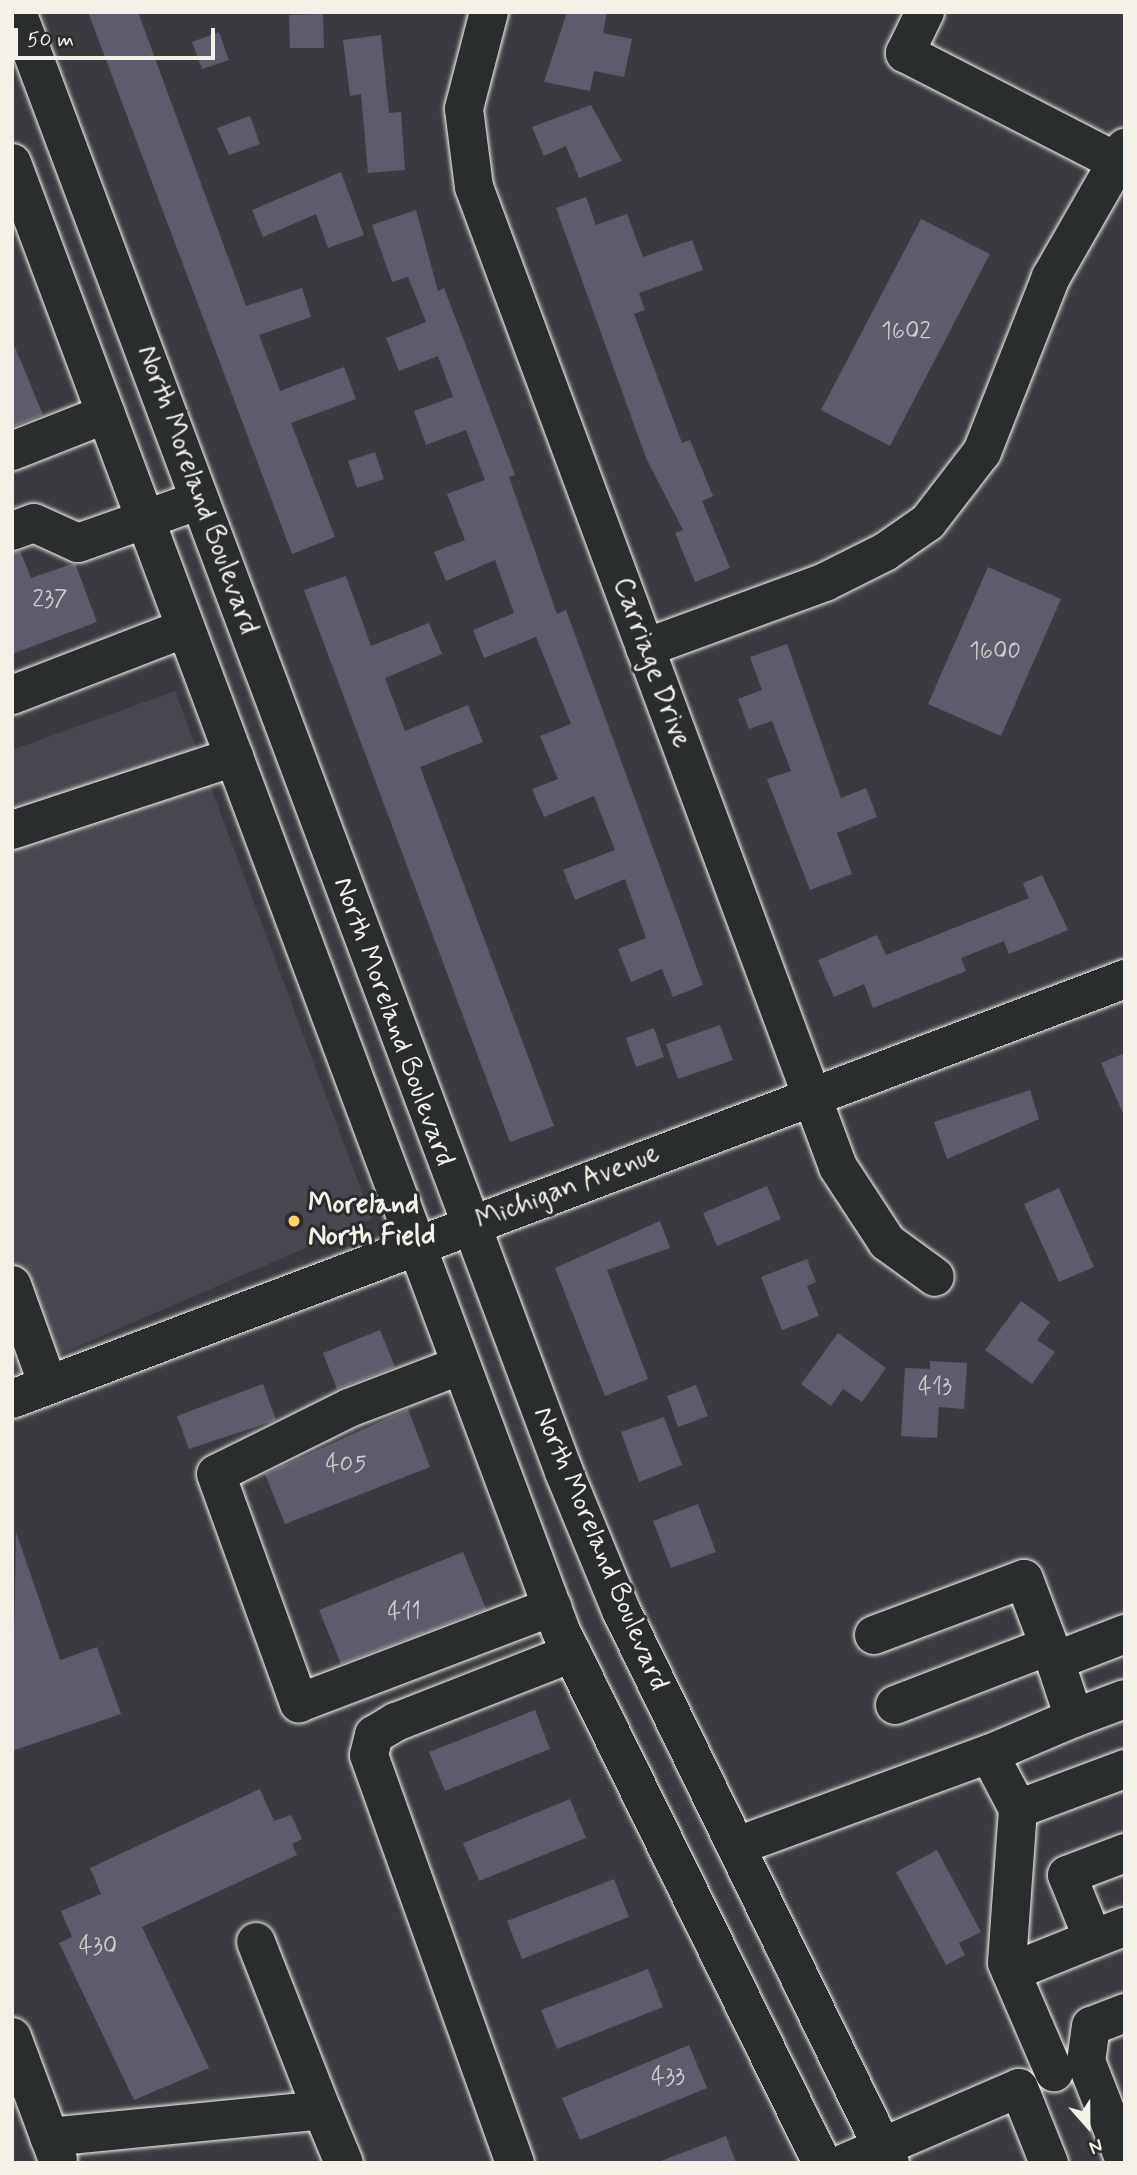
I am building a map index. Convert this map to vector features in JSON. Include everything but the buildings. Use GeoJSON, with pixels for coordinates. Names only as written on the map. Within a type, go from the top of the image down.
{"type":"FeatureCollection","features":[{"type":"Feature","properties":{"kind":"street","name":"North Moreland Boulevard"},"geometry":{"type":"LineString","coordinates":[[17,12],[527,1380],[620,1608],[886,2155]]}},
{"type":"Feature","properties":{"kind":"street","name":"Carriage Drive"},"geometry":{"type":"LineString","coordinates":[[489,12],[464,109],[474,187],[811,1096],[852,1196],[887,1242],[935,1277]]}},
{"type":"Feature","properties":{"kind":"street"},"geometry":{"type":"LineString","coordinates":[[645,648],[825,582],[885,552],[928,522],[982,452],[1051,277],[1120,155],[905,53],[925,12]]}},
{"type":"Feature","properties":{"kind":"street","name":"North Moreland Boulevard"},"geometry":{"type":"LineString","coordinates":[[12,163],[417,1245],[465,1383],[552,1607],[572,1653],[822,2163]]}},
{"type":"Feature","properties":{"kind":"street"},"geometry":{"type":"LineString","coordinates":[[12,451],[106,414]]}},
{"type":"Feature","properties":{"kind":"street"},"geometry":{"type":"LineString","coordinates":[[12,531],[34,523],[78,544],[200,500]]}},
{"type":"Feature","properties":{"kind":"street"},"geometry":{"type":"LineString","coordinates":[[12,695],[186,628]]}},
{"type":"Feature","properties":{"kind":"street"},"geometry":{"type":"LineString","coordinates":[[12,830],[234,757]]}},
{"type":"Feature","properties":{"kind":"street","name":"Michigan Avenue"},"geometry":{"type":"LineString","coordinates":[[23,1388],[417,1245],[1125,979]]}},
{"type":"Feature","properties":{"kind":"street"},"geometry":{"type":"LineString","coordinates":[[352,1071],[404,1051]]}},
{"type":"Feature","properties":{"kind":"street"},"geometry":{"type":"LineString","coordinates":[[12,1285],[23,1388]]}},
{"type":"Feature","properties":{"kind":"street"},"geometry":{"type":"LineString","coordinates":[[527,1380],[465,1383],[349,1408],[216,1474],[299,1703],[552,1607]]}},
{"type":"Feature","properties":{"kind":"street"},"geometry":{"type":"LineString","coordinates":[[874,1635],[1024,1579],[1074,1718]]}},
{"type":"Feature","properties":{"kind":"street"},"geometry":{"type":"LineString","coordinates":[[895,1705],[1052,1654],[1125,1634]]}},
{"type":"Feature","properties":{"kind":"street"},"geometry":{"type":"LineString","coordinates":[[515,2163],[369,1755],[374,1735],[396,1722],[572,1653]]}},
{"type":"Feature","properties":{"kind":"street"},"geometry":{"type":"LineString","coordinates":[[737,1846],[989,1754],[1125,1699]]}},
{"type":"Feature","properties":{"kind":"street"},"geometry":{"type":"LineString","coordinates":[[989,1754],[1018,1809],[1011,1972],[1125,2161]]}},
{"type":"Feature","properties":{"kind":"street"},"geometry":{"type":"LineString","coordinates":[[1018,1809],[1125,1769]]}},
{"type":"Feature","properties":{"kind":"street"},"geometry":{"type":"LineString","coordinates":[[1011,1972],[1109,1933],[1067,1875],[1125,1853]]}},
{"type":"Feature","properties":{"kind":"street"},"geometry":{"type":"LineString","coordinates":[[256,1942],[344,2163]]}},
{"type":"Feature","properties":{"kind":"street"},"geometry":{"type":"LineString","coordinates":[[845,2163],[886,2155],[1019,2088],[1070,2066],[1091,2026],[1125,2013]]}},
{"type":"Feature","properties":{"kind":"street"},"geometry":{"type":"LineString","coordinates":[[12,2037],[54,2150],[322,2110]]}},
{"type":"Feature","properties":{"kind":"street"},"geometry":{"type":"LineString","coordinates":[[1019,2088],[1049,2163]]}},
{"type":"Feature","properties":{"kind":"shaded area"},"geometry":{"type":"Polygon","coordinates":[[[175,691],[372,1219],[12,1375],[12,750],[175,691]]]}},
{"type":"Feature","properties":{"kind":"place","name":"Moreland North Field"},"geometry":{"type":"Point","coordinates":[294,1221]}}]}
